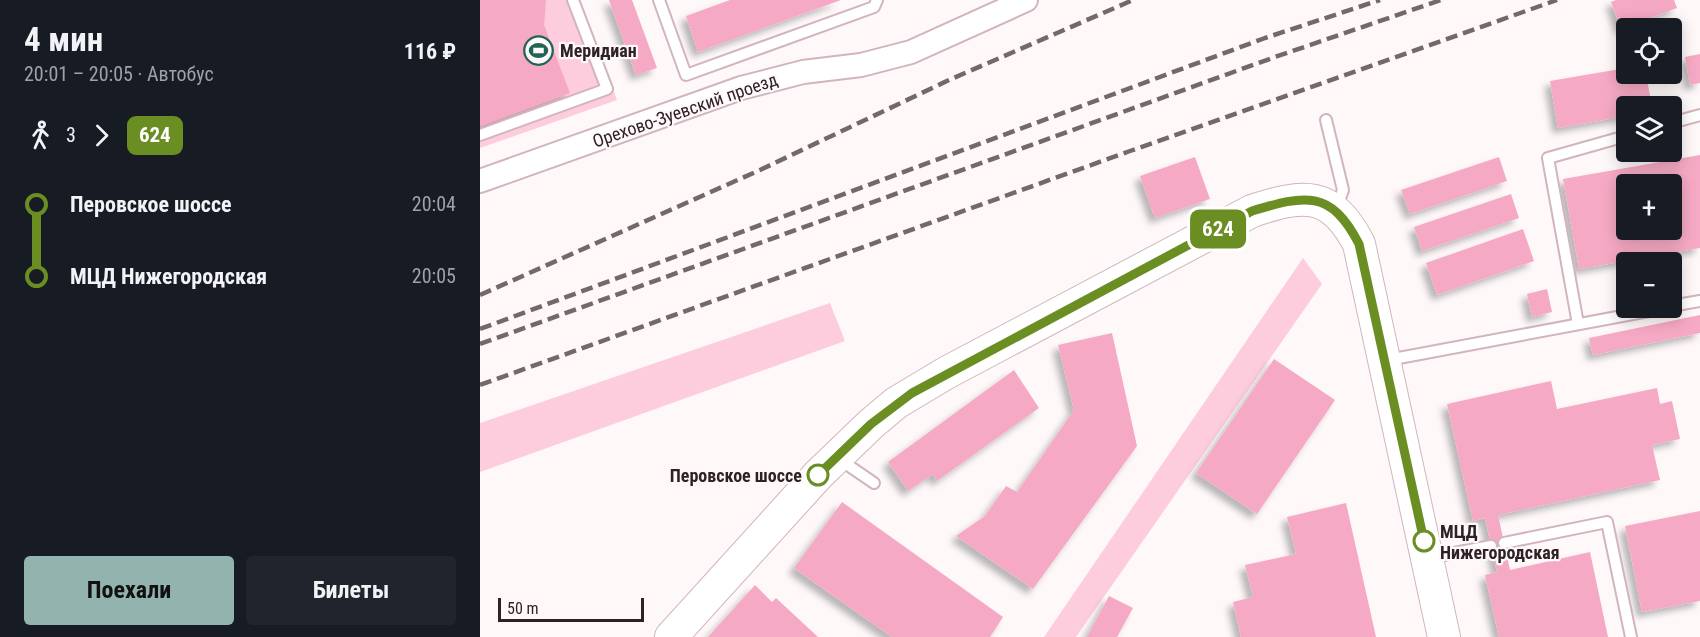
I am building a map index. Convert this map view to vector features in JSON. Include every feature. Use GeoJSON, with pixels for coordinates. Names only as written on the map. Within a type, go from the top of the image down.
{"type":"FeatureCollection","features":[{"type":"Feature","properties":{"kind":"street","name":"Орехово-Зуевский проезд"},"geometry":{"type":"LineString","coordinates":[[480,181],[741,88],[803,72],[861,65],[911,52],[1026,0]]}},
{"type":"Feature","properties":{"kind":"street"},"geometry":{"type":"LineString","coordinates":[[671,637],[836,457],[871,424],[912,393],[1252,211],[1284,201],[1311,199],[1335,211],[1348,224],[1359,244],[1444,637]]}},
{"type":"Feature","properties":{"kind":"lane"},"geometry":{"type":"LineString","coordinates":[[480,135],[607,89],[573,0]]}},
{"type":"Feature","properties":{"kind":"lane"},"geometry":{"type":"LineString","coordinates":[[659,0],[686,75],[874,7],[877,0]]}},
{"type":"Feature","properties":{"kind":"lane"},"geometry":{"type":"LineString","coordinates":[[1682,120],[1700,115]]}},
{"type":"Feature","properties":{"kind":"lane"},"geometry":{"type":"LineString","coordinates":[[1326,120],[1343,190],[1335,211]]}},
{"type":"Feature","properties":{"kind":"lane"},"geometry":{"type":"LineString","coordinates":[[1578,324],[1548,158],[1616,139]]}},
{"type":"Feature","properties":{"kind":"lane"},"geometry":{"type":"LineString","coordinates":[[1682,304],[1700,301]]}},
{"type":"Feature","properties":{"kind":"lane"},"geometry":{"type":"LineString","coordinates":[[1385,361],[1616,317]]}},
{"type":"Feature","properties":{"kind":"lane"},"geometry":{"type":"LineString","coordinates":[[836,457],[874,483]]}},
{"type":"Feature","properties":{"kind":"lane"},"geometry":{"type":"LineString","coordinates":[[1504,543],[1607,522],[1631,637]]}},
{"type":"Feature","properties":{"kind":"lane"},"geometry":{"type":"LineString","coordinates":[[1428,558],[1491,546]]}},
{"type":"Feature","properties":{"kind":"shaded area","name":"Меридиан"},"geometry":{"type":"Polygon","coordinates":[[[480,0],[580,0],[617,100],[480,148],[480,0]]]}},
{"type":"Feature","properties":{"kind":"shaded area"},"geometry":{"type":"Polygon","coordinates":[[[1303,258],[1322,284],[1076,637],[1044,637],[1303,258]]]}},
{"type":"Feature","properties":{"kind":"shaded area"},"geometry":{"type":"Polygon","coordinates":[[[830,303],[845,341],[480,472],[480,423],[830,303]]]}},
{"type":"Feature","properties":{"kind":"building"},"geometry":{"type":"Polygon","coordinates":[[[480,0],[546,0],[544,25],[570,93],[480,126],[480,0]]]}},
{"type":"Feature","properties":{"kind":"building"},"geometry":{"type":"Polygon","coordinates":[[[609,0],[632,0],[657,68],[636,75],[609,0]]]}},
{"type":"Feature","properties":{"kind":"building"},"geometry":{"type":"Polygon","coordinates":[[[730,0],[841,0],[698,52],[686,16],[730,0]]]}},
{"type":"Feature","properties":{"kind":"building"},"geometry":{"type":"Polygon","coordinates":[[[1616,0],[1674,0],[1677,8],[1650,18],[1617,18],[1611,2],[1616,0]]]}},
{"type":"Feature","properties":{"kind":"building"},"geometry":{"type":"Polygon","coordinates":[[[1700,54],[1700,83],[1690,85],[1685,57],[1700,54]]]}},
{"type":"Feature","properties":{"kind":"building"},"geometry":{"type":"Polygon","coordinates":[[[1616,70],[1616,84],[1648,84],[1650,96],[1616,96],[1616,118],[1558,128],[1550,81],[1616,70]]]}},
{"type":"Feature","properties":{"kind":"building"},"geometry":{"type":"Polygon","coordinates":[[[1700,155],[1700,248],[1677,252],[1616,252],[1616,263],[1579,269],[1563,179],[1660,162],[1682,162],[1682,158],[1700,155]]]}},
{"type":"Feature","properties":{"kind":"building"},"geometry":{"type":"Polygon","coordinates":[[[1195,157],[1210,199],[1155,218],[1140,176],[1195,157]]]}},
{"type":"Feature","properties":{"kind":"building"},"geometry":{"type":"Polygon","coordinates":[[[1499,157],[1507,181],[1410,214],[1401,190],[1499,157]]]}},
{"type":"Feature","properties":{"kind":"building"},"geometry":{"type":"Polygon","coordinates":[[[1511,194],[1519,218],[1422,251],[1414,227],[1511,194]]]}},
{"type":"Feature","properties":{"kind":"building"},"geometry":{"type":"Polygon","coordinates":[[[1523,229],[1534,261],[1437,295],[1426,263],[1523,229]]]}},
{"type":"Feature","properties":{"kind":"building"},"geometry":{"type":"Polygon","coordinates":[[[1547,289],[1552,312],[1532,317],[1527,294],[1547,289]]]}},
{"type":"Feature","properties":{"kind":"building"},"geometry":{"type":"Polygon","coordinates":[[[1700,315],[1700,333],[1593,355],[1589,338],[1700,315]]]}},
{"type":"Feature","properties":{"kind":"building"},"geometry":{"type":"Polygon","coordinates":[[[1112,333],[1137,446],[1033,589],[956,536],[985,516],[1006,486],[1017,492],[1074,410],[1058,345],[1112,333]]]}},
{"type":"Feature","properties":{"kind":"building"},"geometry":{"type":"Polygon","coordinates":[[[1274,359],[1335,400],[1257,514],[1196,473],[1274,359]]]}},
{"type":"Feature","properties":{"kind":"building"},"geometry":{"type":"Polygon","coordinates":[[[1014,370],[1039,408],[937,481],[933,474],[908,491],[888,462],[1014,370]]]}},
{"type":"Feature","properties":{"kind":"building"},"geometry":{"type":"Polygon","coordinates":[[[1551,381],[1557,409],[1657,388],[1660,404],[1672,401],[1680,439],[1652,445],[1660,480],[1498,515],[1510,570],[1590,552],[1608,637],[1499,637],[1485,575],[1497,572],[1485,518],[1473,521],[1447,404],[1551,381]]]}},
{"type":"Feature","properties":{"kind":"building"},"geometry":{"type":"Polygon","coordinates":[[[842,502],[1003,617],[990,637],[892,637],[794,568],[842,502]]]}},
{"type":"Feature","properties":{"kind":"building"},"geometry":{"type":"Polygon","coordinates":[[[1346,503],[1376,637],[1241,637],[1233,602],[1253,597],[1245,565],[1296,554],[1287,517],[1346,503]]]}},
{"type":"Feature","properties":{"kind":"building"},"geometry":{"type":"Polygon","coordinates":[[[1700,511],[1700,601],[1642,612],[1625,526],[1700,511]]]}},
{"type":"Feature","properties":{"kind":"building"},"geometry":{"type":"Polygon","coordinates":[[[755,585],[772,602],[776,598],[818,637],[708,637],[755,585]]]}},
{"type":"Feature","properties":{"kind":"building"},"geometry":{"type":"Polygon","coordinates":[[[1109,596],[1133,608],[1117,637],[1087,637],[1109,596]]]}},
{"type":"Feature","properties":{"kind":"railway"},"geometry":{"type":"LineString","coordinates":[[480,295],[760,170],[949,80],[1133,0]]}},
{"type":"Feature","properties":{"kind":"railway"},"geometry":{"type":"LineString","coordinates":[[480,329],[1265,38],[1380,0]]}},
{"type":"Feature","properties":{"kind":"railway"},"geometry":{"type":"LineString","coordinates":[[480,344],[1275,57],[1441,0]]}},
{"type":"Feature","properties":{"kind":"railway"},"geometry":{"type":"LineString","coordinates":[[480,385],[1557,0]]}},
{"type":"Feature","properties":{"kind":"bus line","name":"624"},"geometry":{"type":"LineString","coordinates":[[818,475],[896,403],[946,373],[1252,211],[1284,201],[1311,199],[1335,211],[1348,224],[1359,244],[1424,541]]}},
{"type":"Feature","properties":{"kind":"place","name":"Меридиан"},"geometry":{"type":"Point","coordinates":[539,50]}},
{"type":"Feature","properties":{"kind":"place","name":"Перовское шоссе"},"geometry":{"type":"Point","coordinates":[818,475]}},
{"type":"Feature","properties":{"kind":"place","name":"МЦД Нижегородская"},"geometry":{"type":"Point","coordinates":[1424,541]}}]}
